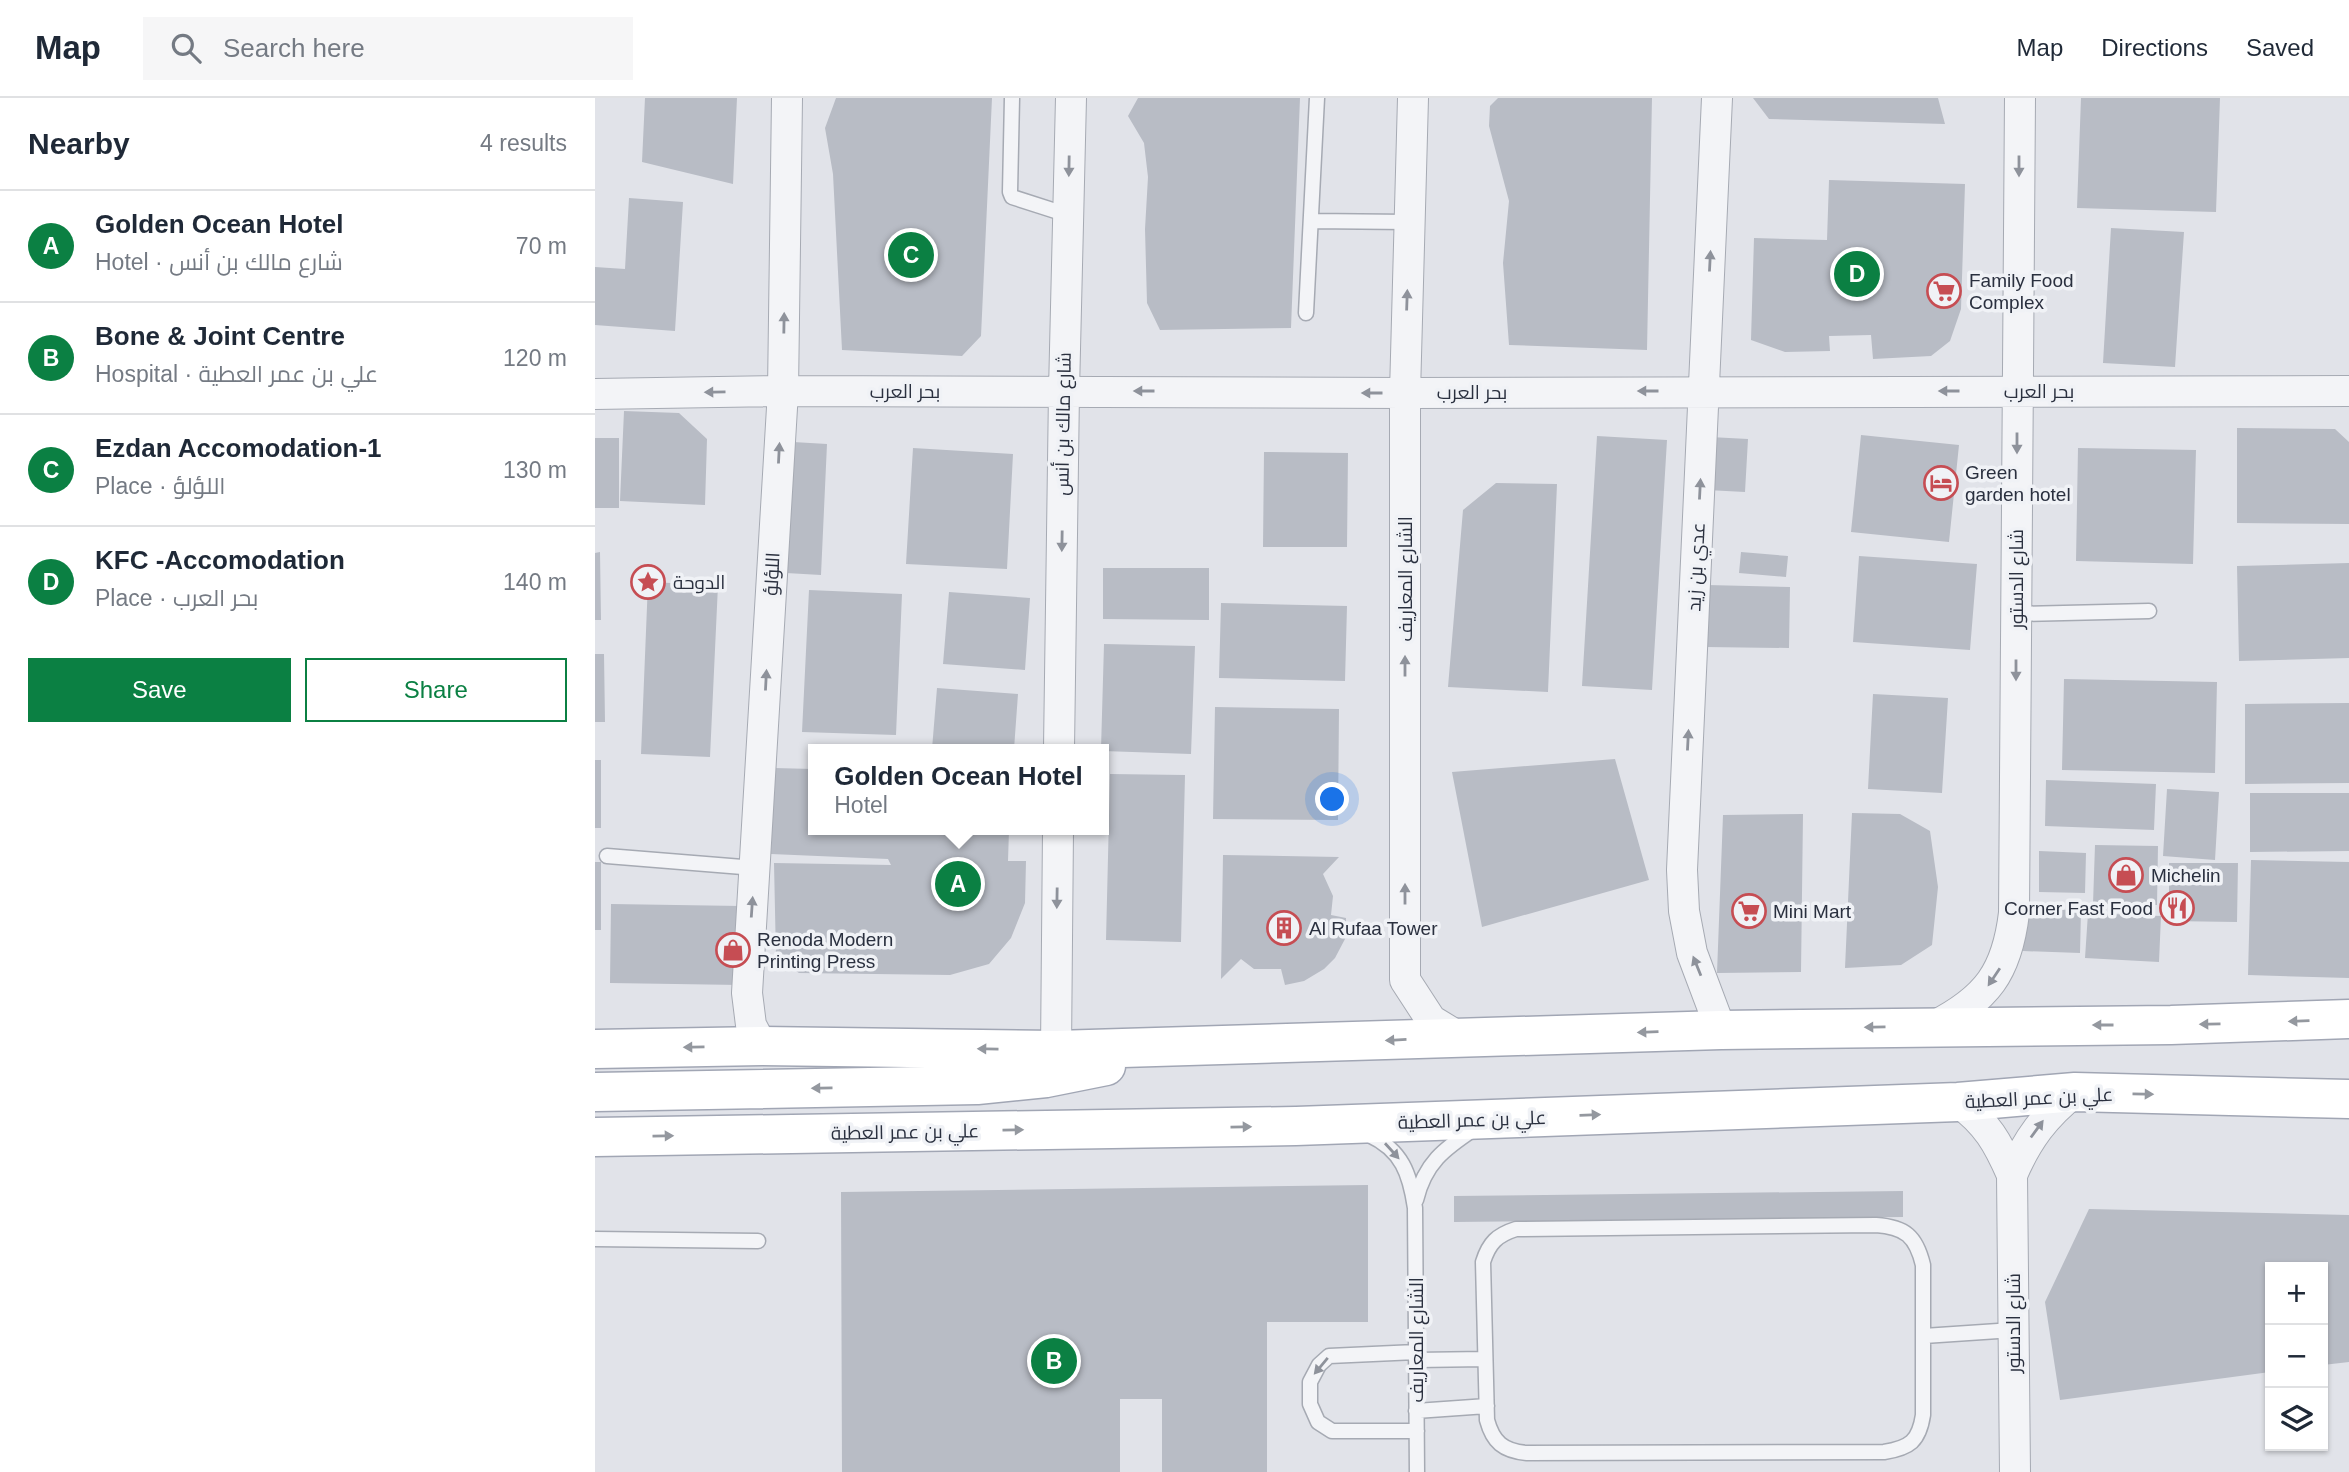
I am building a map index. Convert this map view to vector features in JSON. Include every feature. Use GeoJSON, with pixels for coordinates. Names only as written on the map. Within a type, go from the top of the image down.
{"type":"FeatureCollection","features":[{"type":"Feature","properties":{"kind":"main road"},"geometry":{"type":"LineString","coordinates":[[595,1049],[762,1046],[1056,1050],[1721,1030],[2184,1024],[2349,1019]]}},
{"type":"Feature","properties":{"kind":"main road"},"geometry":{"type":"LineString","coordinates":[[595,1092],[977,1085],[1047,1078],[1082,1071],[1166,1047]]}},
{"type":"Feature","properties":{"kind":"main road","name":"علي بن عمر العطية"},"geometry":{"type":"LineString","coordinates":[[595,1137],[1337,1124],[1958,1102],[2074,1092],[2349,1099]]}},
{"type":"Feature","properties":{"kind":"street","name":"اللؤلؤ"},"geometry":{"type":"LineString","coordinates":[[762,1046],[751,1025],[747,993],[783,391],[787,98]]}},
{"type":"Feature","properties":{"kind":"street","name":"شارع مالك بن أنس"},"geometry":{"type":"LineString","coordinates":[[1059,744],[1071,98]]}},
{"type":"Feature","properties":{"kind":"street","name":"الشارع المعاريف"},"geometry":{"type":"LineString","coordinates":[[1413,98],[1405,393],[1405,980],[1431,1020],[1458,1037]]}},
{"type":"Feature","properties":{"kind":"street","name":"عدي بن زيد"},"geometry":{"type":"LineString","coordinates":[[1717,98],[1682,870],[1684,911],[1692,953],[1721,1030]]}},
{"type":"Feature","properties":{"kind":"street","name":"شارع الدستور"},"geometry":{"type":"LineString","coordinates":[[1934,1026],[1960,1013],[1983,994],[2000,969],[2011,942],[2014,912],[2019,98]]}},
{"type":"Feature","properties":{"kind":"street","name":"بحر العرب"},"geometry":{"type":"LineString","coordinates":[[595,394],[783,391],[2349,391]]}},
{"type":"Feature","properties":{"kind":"street"},"geometry":{"type":"LineString","coordinates":[[1056,1050],[1058,835]]}},
{"type":"Feature","properties":{"kind":"street","name":"شارع الدستور"},"geometry":{"type":"LineString","coordinates":[[2015,1472],[2012,1175],[2037,1128],[2054,1108],[2074,1092]]}},
{"type":"Feature","properties":{"kind":"street","name":"شارع الدستور"},"geometry":{"type":"LineString","coordinates":[[1958,1102],[1976,1115],[1991,1132],[2012,1175]]}},
{"type":"Feature","properties":{"kind":"lane"},"geometry":{"type":"LineString","coordinates":[[1013,98],[1012,197],[1068,215]]}},
{"type":"Feature","properties":{"kind":"lane"},"geometry":{"type":"LineString","coordinates":[[1306,313],[1317,98]]}},
{"type":"Feature","properties":{"kind":"lane"},"geometry":{"type":"LineString","coordinates":[[1311,221],[1409,222]]}},
{"type":"Feature","properties":{"kind":"lane"},"geometry":{"type":"LineString","coordinates":[[2016,614],[2149,611]]}},
{"type":"Feature","properties":{"kind":"lane"},"geometry":{"type":"LineString","coordinates":[[607,856],[755,867]]}},
{"type":"Feature","properties":{"kind":"lane","name":"الشارع المعاريف"},"geometry":{"type":"LineString","coordinates":[[1415,1208],[1420,1185],[1431,1163],[1451,1144],[1489,1119]]}},
{"type":"Feature","properties":{"kind":"lane","name":"الشارع المعاريف"},"geometry":{"type":"LineString","coordinates":[[1337,1124],[1385,1143],[1401,1161],[1411,1184],[1415,1208],[1417,1472]]}},
{"type":"Feature","properties":{"kind":"lane"},"geometry":{"type":"LineString","coordinates":[[1893,1226],[1908,1234],[1919,1248],[1923,1265],[1924,1336],[1921,1430],[1912,1442],[1899,1450],[1512,1452],[1499,1446],[1490,1434],[1483,1262],[1493,1240],[1516,1229],[1893,1226]]}},
{"type":"Feature","properties":{"kind":"lane"},"geometry":{"type":"LineString","coordinates":[[595,1239],[758,1241]]}},
{"type":"Feature","properties":{"kind":"lane"},"geometry":{"type":"LineString","coordinates":[[1924,1336],[2013,1330]]}},
{"type":"Feature","properties":{"kind":"lane"},"geometry":{"type":"LineString","coordinates":[[1417,1431],[1332,1432],[1318,1422],[1310,1404],[1310,1382],[1319,1364],[1329,1356],[1485,1359]]}},
{"type":"Feature","properties":{"kind":"lane"},"geometry":{"type":"LineString","coordinates":[[1416,1411],[1487,1406]]}},
{"type":"Feature","properties":{"kind":"building"},"geometry":{"type":"Polygon","coordinates":[[[645,98],[737,98],[733,184],[642,162],[645,98]]]}},
{"type":"Feature","properties":{"kind":"building"},"geometry":{"type":"Polygon","coordinates":[[[836,98],[992,98],[981,336],[962,356],[842,350],[833,174],[825,128],[836,98]]]}},
{"type":"Feature","properties":{"kind":"building"},"geometry":{"type":"Polygon","coordinates":[[[1138,98],[1300,98],[1291,328],[1160,330],[1147,303],[1145,229],[1148,177],[1144,143],[1128,116],[1138,98]]]}},
{"type":"Feature","properties":{"kind":"building"},"geometry":{"type":"Polygon","coordinates":[[[1498,98],[1652,98],[1647,350],[1509,345],[1503,263],[1509,201],[1489,126],[1490,106],[1498,98]]]}},
{"type":"Feature","properties":{"kind":"building"},"geometry":{"type":"Polygon","coordinates":[[[1753,98],[1938,98],[1945,124],[1769,119],[1753,98]]]}},
{"type":"Feature","properties":{"kind":"building"},"geometry":{"type":"Polygon","coordinates":[[[2081,98],[2220,98],[2216,212],[2077,208],[2081,98]]]}},
{"type":"Feature","properties":{"kind":"building"},"geometry":{"type":"Polygon","coordinates":[[[1829,180],[1965,184],[1961,309],[1950,341],[1931,356],[1873,359],[1871,335],[1829,336],[1830,351],[1785,352],[1751,340],[1754,238],[1827,240],[1829,180]]]}},
{"type":"Feature","properties":{"kind":"building"},"geometry":{"type":"Polygon","coordinates":[[[629,198],[683,202],[675,331],[595,325],[595,267],[625,269],[629,198]]]}},
{"type":"Feature","properties":{"kind":"building"},"geometry":{"type":"Polygon","coordinates":[[[2111,228],[2184,232],[2175,367],[2103,363],[2111,228]]]}},
{"type":"Feature","properties":{"kind":"building"},"geometry":{"type":"Polygon","coordinates":[[[624,411],[679,413],[707,439],[705,505],[620,501],[624,411]]]}},
{"type":"Feature","properties":{"kind":"building"},"geometry":{"type":"Polygon","coordinates":[[[2237,428],[2335,429],[2349,442],[2349,524],[2237,523],[2237,428]]]}},
{"type":"Feature","properties":{"kind":"building"},"geometry":{"type":"Polygon","coordinates":[[[1861,435],[1959,445],[1949,542],[1851,532],[1861,435]]]}},
{"type":"Feature","properties":{"kind":"building"},"geometry":{"type":"Polygon","coordinates":[[[1597,436],[1667,440],[1652,690],[1582,686],[1597,436]]]}},
{"type":"Feature","properties":{"kind":"building"},"geometry":{"type":"Polygon","coordinates":[[[1710,437],[1748,439],[1745,492],[1707,490],[1710,437]]]}},
{"type":"Feature","properties":{"kind":"building"},"geometry":{"type":"Polygon","coordinates":[[[595,438],[619,438],[619,508],[595,508],[595,438]]]}},
{"type":"Feature","properties":{"kind":"building"},"geometry":{"type":"Polygon","coordinates":[[[793,442],[827,444],[821,575],[786,573],[793,442]]]}},
{"type":"Feature","properties":{"kind":"building"},"geometry":{"type":"Polygon","coordinates":[[[913,448],[1013,454],[1007,569],[906,564],[913,448]]]}},
{"type":"Feature","properties":{"kind":"building"},"geometry":{"type":"Polygon","coordinates":[[[2078,448],[2196,450],[2193,564],[2076,561],[2078,448]]]}},
{"type":"Feature","properties":{"kind":"building"},"geometry":{"type":"Polygon","coordinates":[[[1264,452],[1348,453],[1347,547],[1263,547],[1264,452]]]}},
{"type":"Feature","properties":{"kind":"building"},"geometry":{"type":"Polygon","coordinates":[[[1496,483],[1557,484],[1548,692],[1448,687],[1463,510],[1496,483]]]}},
{"type":"Feature","properties":{"kind":"building"},"geometry":{"type":"Polygon","coordinates":[[[600,552],[601,620],[595,620],[595,553],[600,552]]]}},
{"type":"Feature","properties":{"kind":"building"},"geometry":{"type":"Polygon","coordinates":[[[1741,552],[1788,556],[1786,577],[1739,573],[1741,552]]]}},
{"type":"Feature","properties":{"kind":"building"},"geometry":{"type":"Polygon","coordinates":[[[1859,556],[1977,564],[1970,650],[1853,642],[1859,556]]]}},
{"type":"Feature","properties":{"kind":"building"},"geometry":{"type":"Polygon","coordinates":[[[2349,563],[2349,658],[2239,661],[2237,566],[2349,563]]]}},
{"type":"Feature","properties":{"kind":"building"},"geometry":{"type":"Polygon","coordinates":[[[1103,568],[1209,568],[1209,620],[1103,619],[1103,568]]]}},
{"type":"Feature","properties":{"kind":"building"},"geometry":{"type":"Polygon","coordinates":[[[648,582],[718,585],[710,757],[641,754],[648,582]]]}},
{"type":"Feature","properties":{"kind":"building"},"geometry":{"type":"Polygon","coordinates":[[[1707,585],[1790,587],[1789,648],[1706,647],[1707,585]]]}},
{"type":"Feature","properties":{"kind":"building"},"geometry":{"type":"Polygon","coordinates":[[[809,590],[902,594],[896,735],[802,732],[809,590]]]}},
{"type":"Feature","properties":{"kind":"building"},"geometry":{"type":"Polygon","coordinates":[[[949,592],[1030,598],[1025,670],[943,664],[949,592]]]}},
{"type":"Feature","properties":{"kind":"building"},"geometry":{"type":"Polygon","coordinates":[[[1221,603],[1347,606],[1345,681],[1219,678],[1221,603]]]}},
{"type":"Feature","properties":{"kind":"building"},"geometry":{"type":"Polygon","coordinates":[[[1104,644],[1195,646],[1191,754],[1109,751],[1109,744],[1101,744],[1104,644]]]}},
{"type":"Feature","properties":{"kind":"building"},"geometry":{"type":"Polygon","coordinates":[[[595,654],[604,654],[605,722],[595,722],[595,654]]]}},
{"type":"Feature","properties":{"kind":"building"},"geometry":{"type":"Polygon","coordinates":[[[2064,679],[2217,682],[2215,773],[2062,770],[2064,679]]]}},
{"type":"Feature","properties":{"kind":"building"},"geometry":{"type":"Polygon","coordinates":[[[937,688],[1018,694],[1014,744],[932,744],[937,688]]]}},
{"type":"Feature","properties":{"kind":"building"},"geometry":{"type":"Polygon","coordinates":[[[1873,694],[1948,698],[1942,793],[1868,789],[1873,694]]]}},
{"type":"Feature","properties":{"kind":"building"},"geometry":{"type":"Polygon","coordinates":[[[2349,703],[2349,783],[2245,784],[2245,704],[2349,703]]]}},
{"type":"Feature","properties":{"kind":"building"},"geometry":{"type":"Polygon","coordinates":[[[1215,707],[1339,709],[1338,820],[1213,819],[1215,707]]]}},
{"type":"Feature","properties":{"kind":"building"},"geometry":{"type":"Polygon","coordinates":[[[1615,759],[1649,880],[1482,927],[1452,772],[1615,759]]]}},
{"type":"Feature","properties":{"kind":"building"},"geometry":{"type":"Polygon","coordinates":[[[595,760],[601,760],[601,828],[595,828],[595,760]]]}},
{"type":"Feature","properties":{"kind":"building"},"geometry":{"type":"Polygon","coordinates":[[[774,768],[808,769],[808,835],[1009,835],[1008,861],[1026,861],[1025,903],[1011,938],[989,964],[950,975],[799,973],[776,958],[774,863],[891,865],[888,859],[771,854],[774,768]]]}},
{"type":"Feature","properties":{"kind":"building"},"geometry":{"type":"Polygon","coordinates":[[[1110,774],[1185,775],[1181,942],[1106,940],[1110,774]]]}},
{"type":"Feature","properties":{"kind":"building"},"geometry":{"type":"Polygon","coordinates":[[[2046,780],[2156,784],[2154,830],[2045,826],[2046,780]]]}},
{"type":"Feature","properties":{"kind":"building"},"geometry":{"type":"Polygon","coordinates":[[[2167,789],[2219,792],[2215,860],[2163,856],[2167,789]]]}},
{"type":"Feature","properties":{"kind":"building"},"geometry":{"type":"Polygon","coordinates":[[[2250,793],[2349,793],[2349,851],[2250,852],[2250,793]]]}},
{"type":"Feature","properties":{"kind":"building"},"geometry":{"type":"Polygon","coordinates":[[[1852,813],[1900,814],[1930,831],[1938,887],[1932,945],[1901,965],[1845,968],[1852,813]]]}},
{"type":"Feature","properties":{"kind":"building"},"geometry":{"type":"Polygon","coordinates":[[[1803,814],[1801,972],[1717,973],[1723,815],[1803,814]]]}},
{"type":"Feature","properties":{"kind":"building","name":"Michelin"},"geometry":{"type":"Polygon","coordinates":[[[2095,845],[2158,846],[2157,905],[2093,904],[2095,845]]]}},
{"type":"Feature","properties":{"kind":"building"},"geometry":{"type":"Polygon","coordinates":[[[2039,851],[2086,853],[2085,893],[2039,892],[2039,851]]]}},
{"type":"Feature","properties":{"kind":"building","name":"Al Rufaa Tower"},"geometry":{"type":"Polygon","coordinates":[[[1223,855],[1339,857],[1323,874],[1333,896],[1331,915],[1346,918],[1345,939],[1335,958],[1324,969],[1304,981],[1285,985],[1281,969],[1254,969],[1241,959],[1221,979],[1223,855]]]}},
{"type":"Feature","properties":{"kind":"building"},"geometry":{"type":"Polygon","coordinates":[[[2251,860],[2349,862],[2349,978],[2248,975],[2251,860]]]}},
{"type":"Feature","properties":{"kind":"building"},"geometry":{"type":"Polygon","coordinates":[[[595,862],[601,862],[601,930],[595,930],[595,862]]]}},
{"type":"Feature","properties":{"kind":"building"},"geometry":{"type":"Polygon","coordinates":[[[2169,863],[2238,863],[2237,922],[2169,921],[2169,863]]]}},
{"type":"Feature","properties":{"kind":"building"},"geometry":{"type":"Polygon","coordinates":[[[611,904],[741,906],[740,985],[610,983],[611,904]]]}},
{"type":"Feature","properties":{"kind":"building"},"geometry":{"type":"Polygon","coordinates":[[[2024,909],[2081,910],[2080,953],[2023,951],[2024,909]]]}},
{"type":"Feature","properties":{"kind":"building"},"geometry":{"type":"Polygon","coordinates":[[[2088,913],[2161,916],[2159,962],[2085,958],[2088,913]]]}},
{"type":"Feature","properties":{"kind":"building"},"geometry":{"type":"Polygon","coordinates":[[[1368,1185],[1368,1322],[1267,1322],[1267,1472],[1162,1472],[1162,1399],[1120,1399],[1120,1472],[842,1472],[841,1192],[1368,1185]]]}},
{"type":"Feature","properties":{"kind":"building"},"geometry":{"type":"Polygon","coordinates":[[[1903,1191],[1903,1217],[1454,1222],[1454,1196],[1903,1191]]]}},
{"type":"Feature","properties":{"kind":"building"},"geometry":{"type":"Polygon","coordinates":[[[2089,1209],[2349,1215],[2349,1362],[2328,1364],[2328,1262],[2265,1262],[2265,1373],[2060,1400],[2045,1302],[2089,1209]]]}},
{"type":"Feature","properties":{"kind":"place","name":"Ezdan Accomodation-1"},"geometry":{"type":"Point","coordinates":[911,255]}},
{"type":"Feature","properties":{"kind":"place","name":"KFC -Accomodation"},"geometry":{"type":"Point","coordinates":[1857,274]}},
{"type":"Feature","properties":{"kind":"place","name":"Family Food Complex"},"geometry":{"type":"Point","coordinates":[1944,291]}},
{"type":"Feature","properties":{"kind":"place","name":"Green garden hotel"},"geometry":{"type":"Point","coordinates":[1941,483]}},
{"type":"Feature","properties":{"kind":"place","name":"الدوحة"},"geometry":{"type":"Point","coordinates":[648,582]}},
{"type":"Feature","properties":{"kind":"place","name":"Michelin"},"geometry":{"type":"Point","coordinates":[2126,875]}},
{"type":"Feature","properties":{"kind":"place","name":"Golden Ocean Hotel"},"geometry":{"type":"Point","coordinates":[958,884]}},
{"type":"Feature","properties":{"kind":"place","name":"Corner Fast Food"},"geometry":{"type":"Point","coordinates":[2177,908]}},
{"type":"Feature","properties":{"kind":"place","name":"Mini Mart"},"geometry":{"type":"Point","coordinates":[1749,911]}},
{"type":"Feature","properties":{"kind":"place","name":"Al Rufaa Tower"},"geometry":{"type":"Point","coordinates":[1284,928]}},
{"type":"Feature","properties":{"kind":"place","name":"Renoda Modern Printing Press"},"geometry":{"type":"Point","coordinates":[733,950]}},
{"type":"Feature","properties":{"kind":"place","name":"Bone & Joint Centre"},"geometry":{"type":"Point","coordinates":[1054,1361]}}]}
